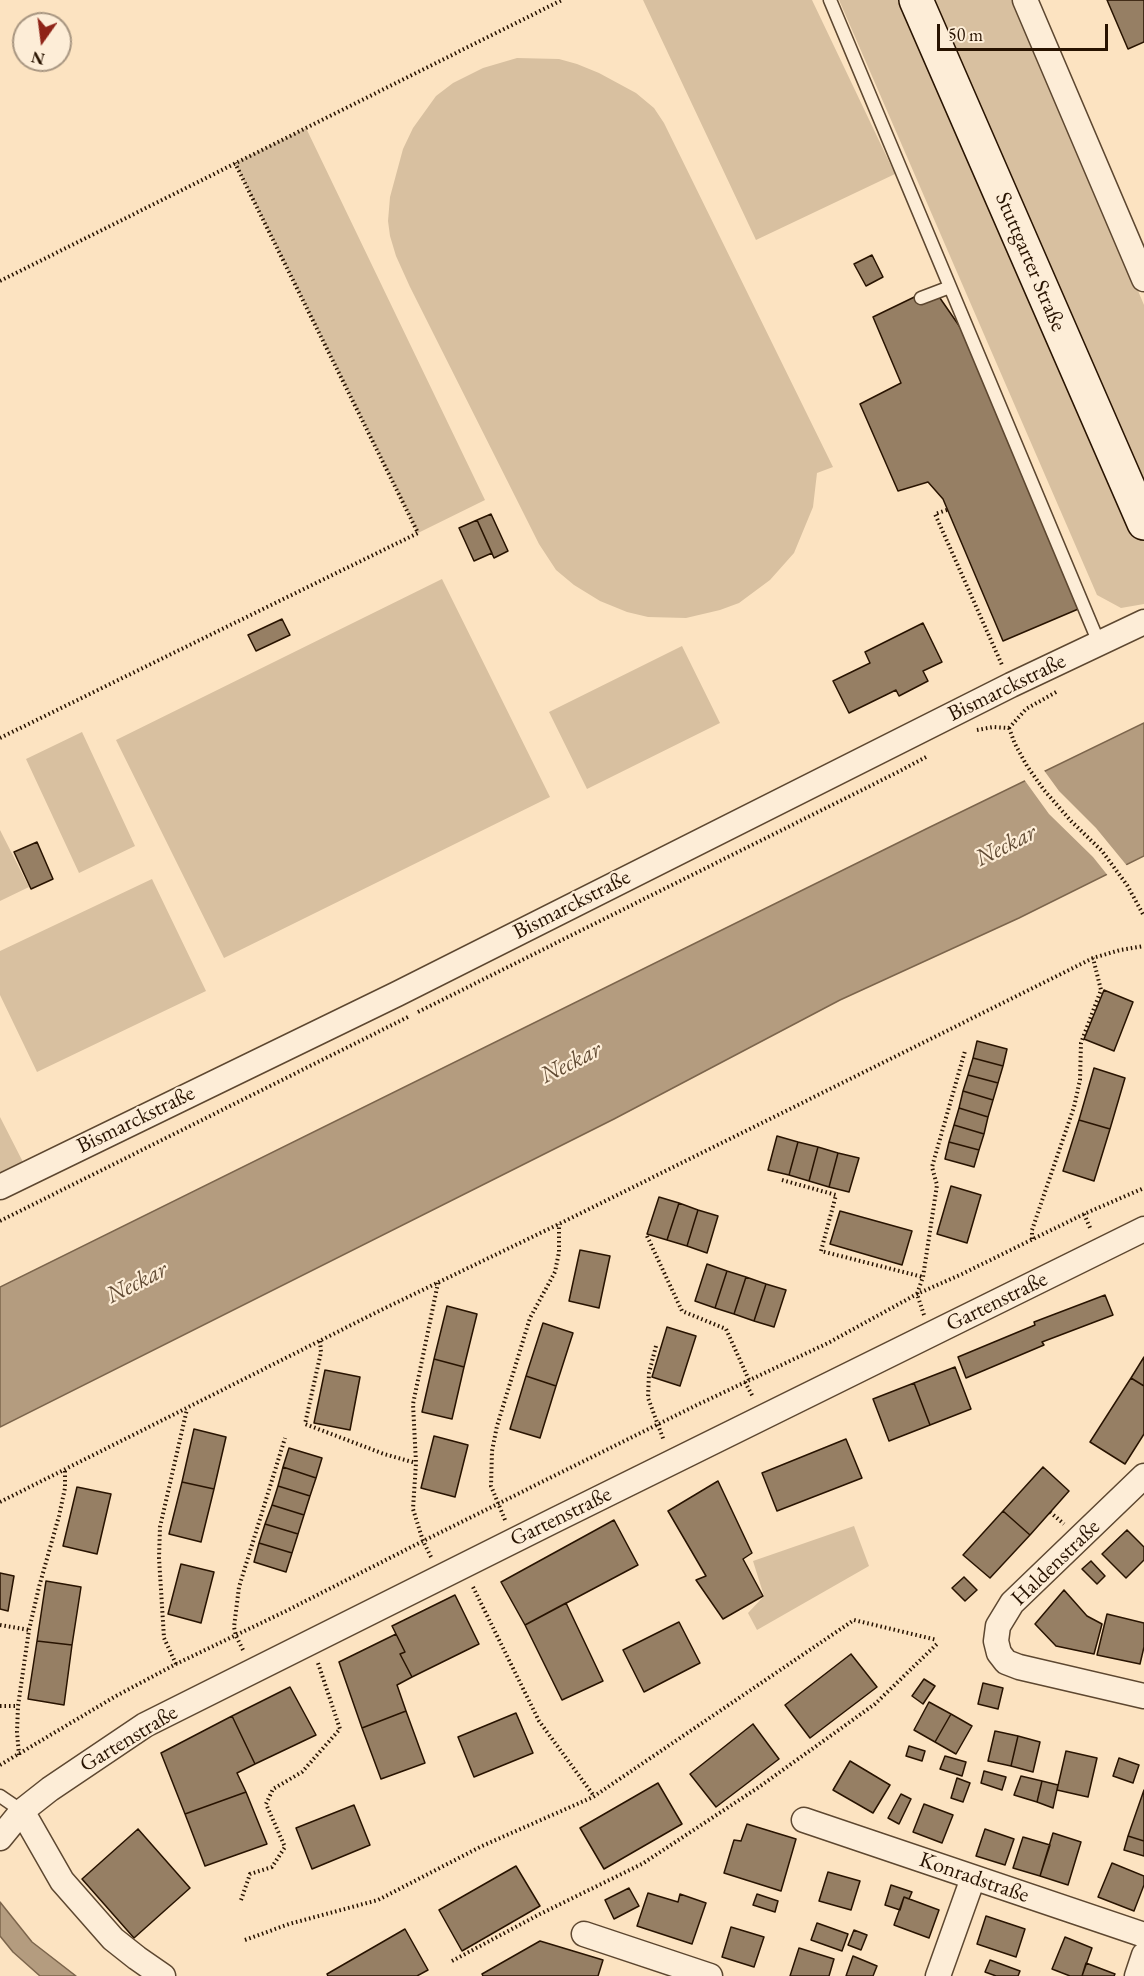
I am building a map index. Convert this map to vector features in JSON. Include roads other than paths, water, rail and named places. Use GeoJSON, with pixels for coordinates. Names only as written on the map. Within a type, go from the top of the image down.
{"type":"FeatureCollection","features":[{"type":"Feature","properties":{"kind":"main road","name":"Stuttgarter Straße"},"geometry":{"type":"LineString","coordinates":[[916,0],[1144,523]]}},
{"type":"Feature","properties":{"kind":"street"},"geometry":{"type":"LineString","coordinates":[[1025,0],[1144,279]]}},
{"type":"Feature","properties":{"kind":"street","name":"Bismarckstraße"},"geometry":{"type":"LineString","coordinates":[[0,1187],[397,994],[1011,685],[1144,622]]}},
{"type":"Feature","properties":{"kind":"street","name":"Gartenstraße"},"geometry":{"type":"LineString","coordinates":[[0,1838],[22,1811],[50,1789],[145,1725],[1144,1229]]}},
{"type":"Feature","properties":{"kind":"street","name":"Haldenstraße"},"geometry":{"type":"LineString","coordinates":[[1144,1476],[1012,1603],[998,1626],[996,1641],[999,1653],[1006,1662],[1019,1667],[1144,1696]]}},
{"type":"Feature","properties":{"kind":"street"},"geometry":{"type":"LineString","coordinates":[[22,1811],[62,1881],[113,1939],[163,1976]]}},
{"type":"Feature","properties":{"kind":"street","name":"Konradstraße"},"geometry":{"type":"LineString","coordinates":[[804,1820],[1144,1935]]}},
{"type":"Feature","properties":{"kind":"street"},"geometry":{"type":"LineString","coordinates":[[938,1976],[973,1878]]}},
{"type":"Feature","properties":{"kind":"street"},"geometry":{"type":"LineString","coordinates":[[584,1935],[710,1976]]}},
{"type":"Feature","properties":{"kind":"street"},"geometry":{"type":"LineString","coordinates":[[1137,1976],[1144,1955]]}},
{"type":"Feature","properties":{"kind":"lane"},"geometry":{"type":"LineString","coordinates":[[830,0],[1099,643]]}},
{"type":"Feature","properties":{"kind":"lane"},"geometry":{"type":"LineString","coordinates":[[921,298],[950,287]]}},
{"type":"Feature","properties":{"kind":"lane"},"geometry":{"type":"LineString","coordinates":[[0,1796],[22,1811]]}},
{"type":"Feature","properties":{"kind":"water","name":"Neckar"},"geometry":{"type":"Polygon","coordinates":[[[1144,723],[1144,856],[1019,918],[840,1000],[614,1119],[0,1427],[0,1287],[1144,723]]]}},
{"type":"Feature","properties":{"kind":"water"},"geometry":{"type":"Polygon","coordinates":[[[0,1902],[32,1942],[76,1976],[40,1976],[13,1952],[0,1936],[0,1902]]]}}]}
